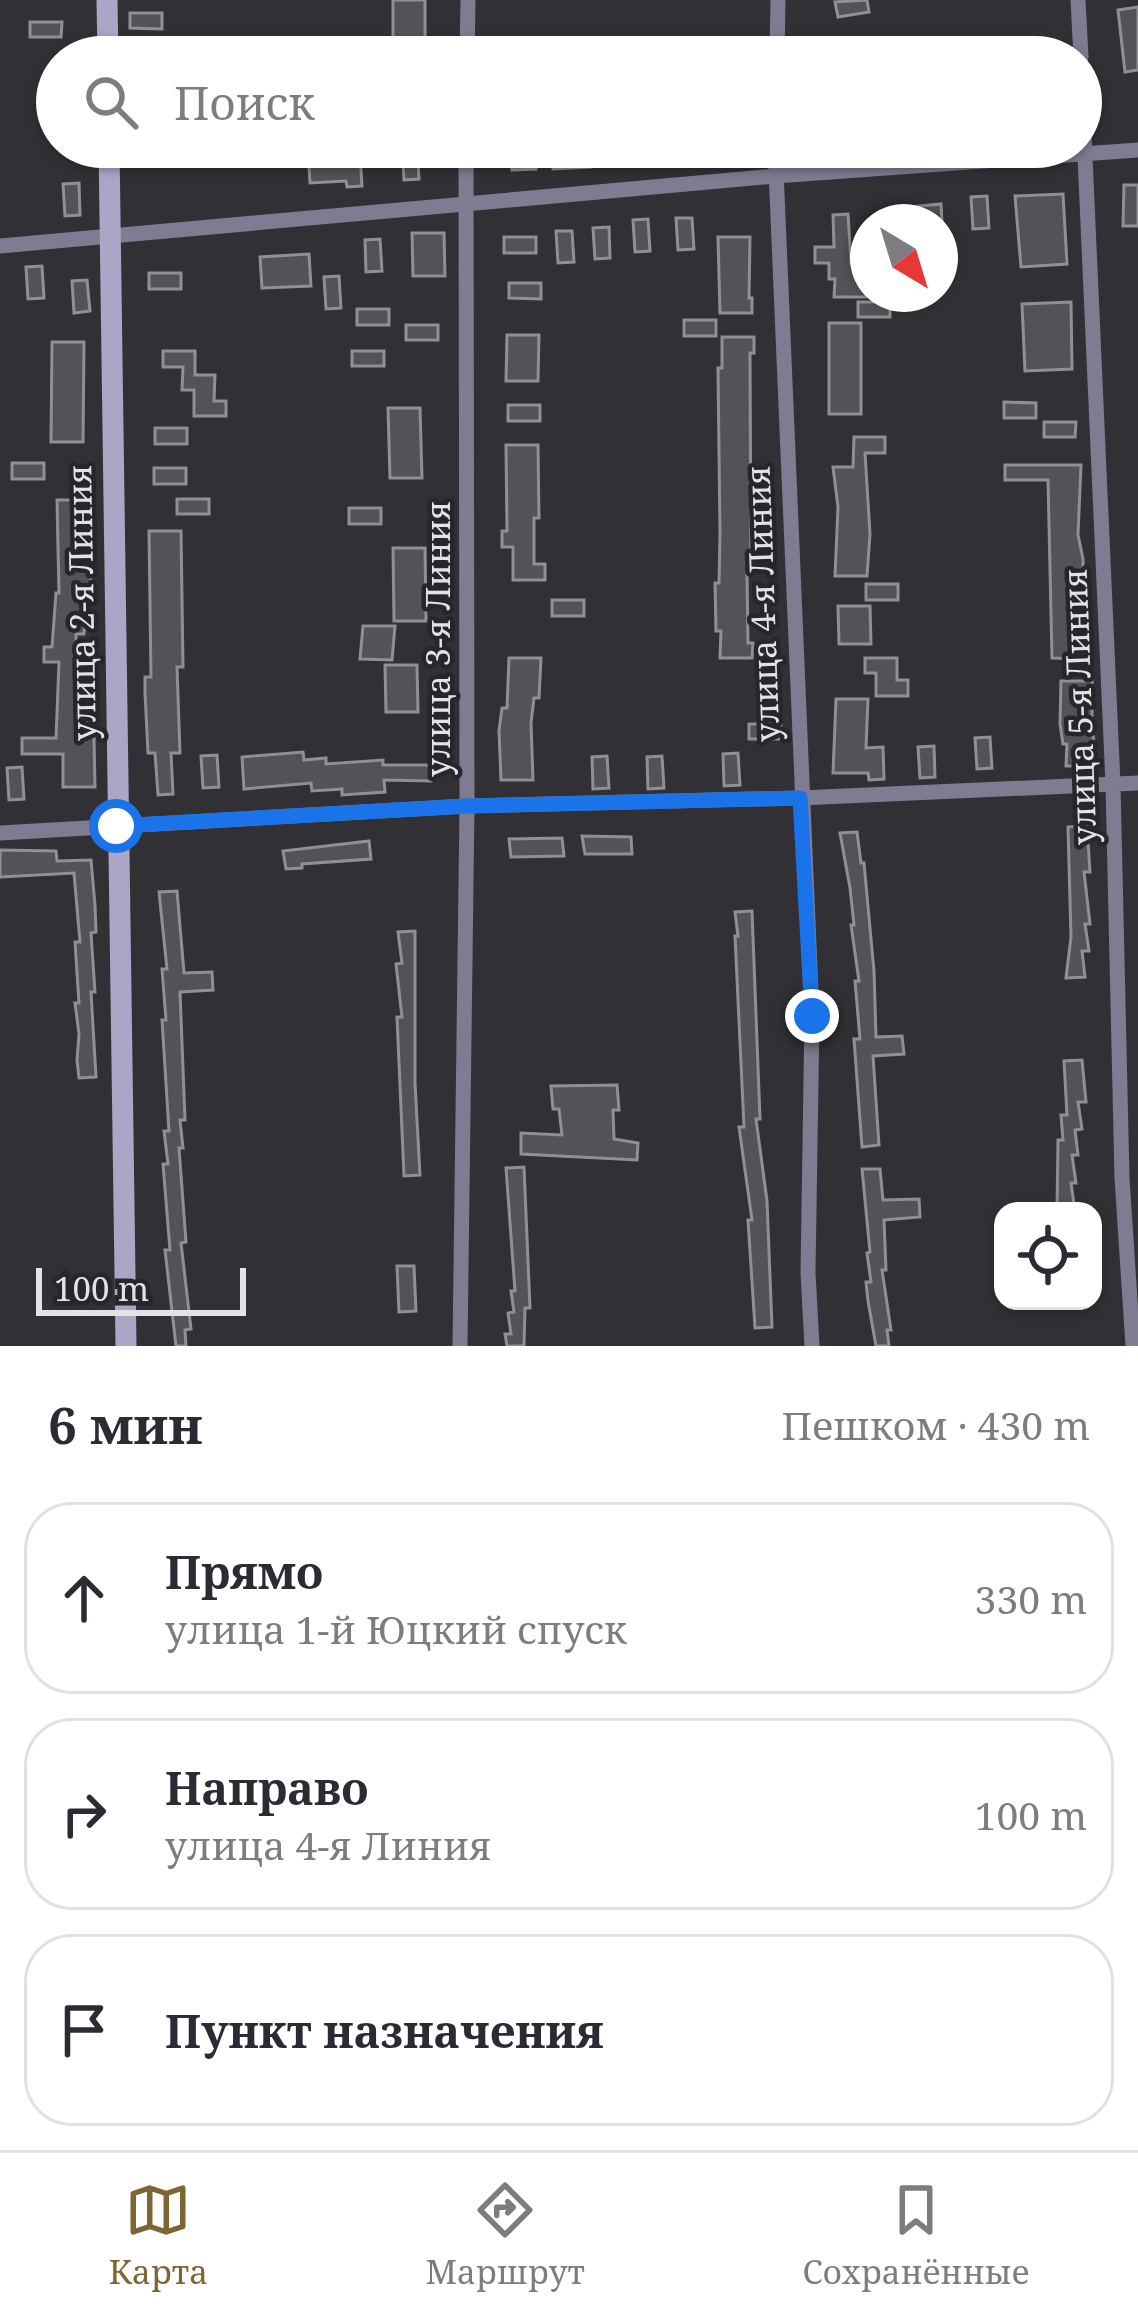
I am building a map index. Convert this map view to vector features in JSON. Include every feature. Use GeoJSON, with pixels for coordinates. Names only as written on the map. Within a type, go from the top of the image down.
{"type":"FeatureCollection","features":[{"type":"Feature","properties":{"kind":"street"},"geometry":{"type":"LineString","coordinates":[[107,0],[108,36]]}},
{"type":"Feature","properties":{"kind":"street"},"geometry":{"type":"LineString","coordinates":[[467,36],[468,0]]}},
{"type":"Feature","properties":{"kind":"street"},"geometry":{"type":"LineString","coordinates":[[777,36],[778,0]]}},
{"type":"Feature","properties":{"kind":"street"},"geometry":{"type":"LineString","coordinates":[[1078,0],[1080,36]]}},
{"type":"Feature","properties":{"kind":"street"},"geometry":{"type":"LineString","coordinates":[[1102,150],[1138,149]]}},
{"type":"Feature","properties":{"kind":"street","name":"улица 2-я Линия"},"geometry":{"type":"LineString","coordinates":[[109,168],[126,1346]]}},
{"type":"Feature","properties":{"kind":"street","name":"улица 3-я Линия"},"geometry":{"type":"LineString","coordinates":[[460,1346],[467,806],[466,168]]}},
{"type":"Feature","properties":{"kind":"street","name":"улица 4-я Линия"},"geometry":{"type":"LineString","coordinates":[[775,168],[812,1016],[808,1273],[812,1346]]}},
{"type":"Feature","properties":{"kind":"street"},"geometry":{"type":"LineString","coordinates":[[0,246],[874,168]]}},
{"type":"Feature","properties":{"kind":"street","name":"улица 5-я Линия"},"geometry":{"type":"LineString","coordinates":[[1085,168],[1132,1346]]}},
{"type":"Feature","properties":{"kind":"street"},"geometry":{"type":"LineString","coordinates":[[0,833],[467,806],[1138,783]]}},
{"type":"Feature","properties":{"kind":"building"},"geometry":{"type":"Polygon","coordinates":[[[393,0],[425,0],[425,36],[393,36],[393,0]]]}},
{"type":"Feature","properties":{"kind":"building"},"geometry":{"type":"Polygon","coordinates":[[[867,0],[869,12],[838,17],[835,2],[867,0]]]}},
{"type":"Feature","properties":{"kind":"building"},"geometry":{"type":"Polygon","coordinates":[[[1138,7],[1138,70],[1125,72],[1118,10],[1138,7]]]}},
{"type":"Feature","properties":{"kind":"building"},"geometry":{"type":"Polygon","coordinates":[[[130,13],[162,13],[162,29],[130,28],[130,13]]]}},
{"type":"Feature","properties":{"kind":"building"},"geometry":{"type":"Polygon","coordinates":[[[30,22],[62,22],[61,36],[30,37],[30,22]]]}},
{"type":"Feature","properties":{"kind":"building"},"geometry":{"type":"Polygon","coordinates":[[[309,168],[361,168],[362,186],[347,187],[346,181],[310,183],[309,168]]]}},
{"type":"Feature","properties":{"kind":"building"},"geometry":{"type":"Polygon","coordinates":[[[403,168],[418,168],[419,179],[404,180],[403,168]]]}},
{"type":"Feature","properties":{"kind":"building"},"geometry":{"type":"Polygon","coordinates":[[[79,183],[80,215],[65,216],[63,184],[79,183]]]}},
{"type":"Feature","properties":{"kind":"building"},"geometry":{"type":"Polygon","coordinates":[[[1124,185],[1138,185],[1138,226],[1123,226],[1124,185]]]}},
{"type":"Feature","properties":{"kind":"building"},"geometry":{"type":"Polygon","coordinates":[[[1063,194],[1067,264],[1021,267],[1015,196],[1063,194]]]}},
{"type":"Feature","properties":{"kind":"building"},"geometry":{"type":"Polygon","coordinates":[[[987,196],[989,228],[973,229],[971,197],[987,196]]]}},
{"type":"Feature","properties":{"kind":"building"},"geometry":{"type":"Polygon","coordinates":[[[848,214],[850,297],[834,297],[835,279],[829,279],[829,263],[815,263],[815,247],[834,247],[833,215],[848,214]]]}},
{"type":"Feature","properties":{"kind":"building"},"geometry":{"type":"Polygon","coordinates":[[[676,218],[692,218],[694,249],[678,250],[676,218]]]}},
{"type":"Feature","properties":{"kind":"building"},"geometry":{"type":"Polygon","coordinates":[[[648,219],[650,251],[635,252],[633,220],[648,219]]]}},
{"type":"Feature","properties":{"kind":"building"},"geometry":{"type":"Polygon","coordinates":[[[609,227],[610,258],[595,259],[593,228],[609,227]]]}},
{"type":"Feature","properties":{"kind":"building"},"geometry":{"type":"Polygon","coordinates":[[[556,231],[572,231],[574,262],[558,263],[556,231]]]}},
{"type":"Feature","properties":{"kind":"building"},"geometry":{"type":"Polygon","coordinates":[[[412,233],[444,233],[445,276],[413,276],[412,233]]]}},
{"type":"Feature","properties":{"kind":"building"},"geometry":{"type":"Polygon","coordinates":[[[504,237],[536,237],[536,253],[504,253],[504,237]]]}},
{"type":"Feature","properties":{"kind":"building"},"geometry":{"type":"Polygon","coordinates":[[[718,237],[750,237],[752,313],[720,313],[718,237]]]}},
{"type":"Feature","properties":{"kind":"building"},"geometry":{"type":"Polygon","coordinates":[[[380,239],[382,271],[366,272],[365,240],[380,239]]]}},
{"type":"Feature","properties":{"kind":"building"},"geometry":{"type":"Polygon","coordinates":[[[309,254],[311,286],[262,288],[260,257],[309,254]]]}},
{"type":"Feature","properties":{"kind":"building"},"geometry":{"type":"Polygon","coordinates":[[[42,266],[44,298],[28,299],[26,267],[42,266]]]}},
{"type":"Feature","properties":{"kind":"building"},"geometry":{"type":"Polygon","coordinates":[[[149,273],[181,273],[181,289],[149,289],[149,273]]]}},
{"type":"Feature","properties":{"kind":"building"},"geometry":{"type":"Polygon","coordinates":[[[339,276],[341,308],[326,309],[324,277],[339,276]]]}},
{"type":"Feature","properties":{"kind":"building"},"geometry":{"type":"Polygon","coordinates":[[[87,280],[90,311],[74,313],[72,281],[87,280]]]}},
{"type":"Feature","properties":{"kind":"building"},"geometry":{"type":"Polygon","coordinates":[[[509,283],[541,283],[541,299],[509,298],[509,283]]]}},
{"type":"Feature","properties":{"kind":"building"},"geometry":{"type":"Polygon","coordinates":[[[1071,302],[1072,369],[1025,371],[1022,304],[1071,302]]]}},
{"type":"Feature","properties":{"kind":"building"},"geometry":{"type":"Polygon","coordinates":[[[357,309],[389,309],[389,325],[357,325],[357,309]]]}},
{"type":"Feature","properties":{"kind":"building"},"geometry":{"type":"Polygon","coordinates":[[[858,312],[890,312],[890,317],[858,317],[858,312]]]}},
{"type":"Feature","properties":{"kind":"building"},"geometry":{"type":"Polygon","coordinates":[[[684,320],[716,320],[716,336],[684,336],[684,320]]]}},
{"type":"Feature","properties":{"kind":"building"},"geometry":{"type":"Polygon","coordinates":[[[829,323],[861,323],[861,414],[829,414],[829,323]]]}},
{"type":"Feature","properties":{"kind":"building"},"geometry":{"type":"Polygon","coordinates":[[[406,325],[438,325],[438,340],[406,340],[406,325]]]}},
{"type":"Feature","properties":{"kind":"building"},"geometry":{"type":"Polygon","coordinates":[[[507,335],[539,335],[538,381],[506,381],[507,335]]]}},
{"type":"Feature","properties":{"kind":"building"},"geometry":{"type":"Polygon","coordinates":[[[722,337],[754,337],[754,353],[750,353],[751,573],[747,573],[752,658],[720,658],[721,631],[716,631],[722,337]]]}},
{"type":"Feature","properties":{"kind":"building"},"geometry":{"type":"Polygon","coordinates":[[[52,342],[84,342],[83,442],[51,442],[52,342]]]}},
{"type":"Feature","properties":{"kind":"building"},"geometry":{"type":"Polygon","coordinates":[[[163,351],[195,351],[195,375],[215,375],[214,401],[226,401],[226,416],[194,416],[194,390],[182,390],[183,367],[163,367],[163,351]]]}},
{"type":"Feature","properties":{"kind":"building"},"geometry":{"type":"Polygon","coordinates":[[[352,351],[384,351],[384,366],[352,366],[352,351]]]}},
{"type":"Feature","properties":{"kind":"building"},"geometry":{"type":"Polygon","coordinates":[[[1004,402],[1036,403],[1036,418],[1004,418],[1004,402]]]}},
{"type":"Feature","properties":{"kind":"building"},"geometry":{"type":"Polygon","coordinates":[[[508,405],[540,405],[540,421],[508,421],[508,405]]]}},
{"type":"Feature","properties":{"kind":"building"},"geometry":{"type":"Polygon","coordinates":[[[388,408],[420,408],[422,478],[390,478],[388,408]]]}},
{"type":"Feature","properties":{"kind":"building"},"geometry":{"type":"Polygon","coordinates":[[[1044,422],[1076,422],[1075,437],[1044,437],[1044,422]]]}},
{"type":"Feature","properties":{"kind":"building"},"geometry":{"type":"Polygon","coordinates":[[[155,428],[187,428],[187,444],[155,444],[155,428]]]}},
{"type":"Feature","properties":{"kind":"building"},"geometry":{"type":"Polygon","coordinates":[[[854,437],[885,437],[885,453],[865,453],[870,534],[867,576],[835,576],[838,507],[833,467],[853,467],[854,437]]]}},
{"type":"Feature","properties":{"kind":"building"},"geometry":{"type":"Polygon","coordinates":[[[506,445],[538,445],[534,564],[545,564],[545,580],[513,580],[513,547],[502,547],[502,531],[507,531],[506,445]]]}},
{"type":"Feature","properties":{"kind":"building"},"geometry":{"type":"Polygon","coordinates":[[[12,463],[44,463],[44,479],[12,479],[12,463]]]}},
{"type":"Feature","properties":{"kind":"building"},"geometry":{"type":"Polygon","coordinates":[[[1005,465],[1081,465],[1078,535],[1083,559],[1083,659],[1052,658],[1048,480],[1005,480],[1005,465]]]}},
{"type":"Feature","properties":{"kind":"building"},"geometry":{"type":"Polygon","coordinates":[[[154,468],[186,468],[186,484],[154,484],[154,468]]]}},
{"type":"Feature","properties":{"kind":"building"},"geometry":{"type":"Polygon","coordinates":[[[177,499],[209,499],[209,514],[177,514],[177,499]]]}},
{"type":"Feature","properties":{"kind":"building"},"geometry":{"type":"Polygon","coordinates":[[[57,500],[89,500],[91,584],[84,634],[76,634],[76,672],[90,672],[87,737],[94,737],[95,787],[63,787],[63,754],[22,754],[22,738],[56,738],[59,662],[44,662],[44,647],[52,647],[59,593],[57,500]]]}},
{"type":"Feature","properties":{"kind":"building"},"geometry":{"type":"Polygon","coordinates":[[[349,508],[381,508],[381,524],[349,524],[349,508]]]}},
{"type":"Feature","properties":{"kind":"building"},"geometry":{"type":"Polygon","coordinates":[[[149,531],[181,531],[180,753],[171,753],[173,794],[158,795],[155,753],[148,753],[145,693],[145,677],[151,677],[149,531]]]}},
{"type":"Feature","properties":{"kind":"building"},"geometry":{"type":"Polygon","coordinates":[[[393,548],[425,548],[426,621],[394,621],[393,548]]]}},
{"type":"Feature","properties":{"kind":"building"},"geometry":{"type":"Polygon","coordinates":[[[866,584],[898,584],[898,600],[866,600],[866,584]]]}},
{"type":"Feature","properties":{"kind":"building"},"geometry":{"type":"Polygon","coordinates":[[[552,600],[584,600],[584,616],[552,616],[552,600]]]}},
{"type":"Feature","properties":{"kind":"building"},"geometry":{"type":"Polygon","coordinates":[[[838,606],[870,606],[871,644],[839,644],[838,606]]]}},
{"type":"Feature","properties":{"kind":"building"},"geometry":{"type":"Polygon","coordinates":[[[363,626],[395,626],[392,660],[360,659],[363,626]]]}},
{"type":"Feature","properties":{"kind":"building"},"geometry":{"type":"Polygon","coordinates":[[[509,658],[541,658],[539,698],[534,698],[531,723],[533,780],[501,780],[499,731],[502,708],[507,708],[509,658]]]}},
{"type":"Feature","properties":{"kind":"building"},"geometry":{"type":"Polygon","coordinates":[[[865,658],[897,658],[897,680],[908,680],[908,696],[876,696],[876,673],[865,673],[865,658]]]}},
{"type":"Feature","properties":{"kind":"building"},"geometry":{"type":"Polygon","coordinates":[[[385,665],[417,665],[418,712],[386,712],[385,665]]]}},
{"type":"Feature","properties":{"kind":"building"},"geometry":{"type":"Polygon","coordinates":[[[1061,681],[1092,681],[1098,766],[1066,766],[1061,681]]]}},
{"type":"Feature","properties":{"kind":"building"},"geometry":{"type":"Polygon","coordinates":[[[836,699],[868,699],[866,748],[883,747],[884,779],[869,780],[868,773],[833,773],[836,699]]]}},
{"type":"Feature","properties":{"kind":"building"},"geometry":{"type":"Polygon","coordinates":[[[749,724],[781,724],[780,739],[749,739],[749,724]]]}},
{"type":"Feature","properties":{"kind":"building"},"geometry":{"type":"Polygon","coordinates":[[[990,737],[992,768],[977,769],[975,738],[990,737]]]}},
{"type":"Feature","properties":{"kind":"building"},"geometry":{"type":"Polygon","coordinates":[[[934,746],[935,777],[920,778],[918,747],[934,746]]]}},
{"type":"Feature","properties":{"kind":"building"},"geometry":{"type":"Polygon","coordinates":[[[303,752],[304,760],[326,758],[326,764],[383,760],[383,765],[432,765],[431,781],[384,780],[385,792],[342,795],[342,789],[312,791],[311,783],[244,789],[242,757],[303,752]]]}},
{"type":"Feature","properties":{"kind":"building"},"geometry":{"type":"Polygon","coordinates":[[[738,753],[740,785],[724,786],[723,754],[738,753]]]}},
{"type":"Feature","properties":{"kind":"building"},"geometry":{"type":"Polygon","coordinates":[[[217,755],[219,787],[203,788],[201,756],[217,755]]]}},
{"type":"Feature","properties":{"kind":"building"},"geometry":{"type":"Polygon","coordinates":[[[607,756],[609,788],[593,789],[592,757],[607,756]]]}},
{"type":"Feature","properties":{"kind":"building"},"geometry":{"type":"Polygon","coordinates":[[[662,756],[664,788],[648,789],[647,757],[662,756]]]}},
{"type":"Feature","properties":{"kind":"building"},"geometry":{"type":"Polygon","coordinates":[[[22,767],[24,799],[9,800],[7,768],[22,767]]]}},
{"type":"Feature","properties":{"kind":"building"},"geometry":{"type":"Polygon","coordinates":[[[1087,826],[1090,872],[1084,872],[1089,951],[1082,951],[1085,977],[1066,978],[1071,937],[1068,827],[1087,826]]]}},
{"type":"Feature","properties":{"kind":"building"},"geometry":{"type":"Polygon","coordinates":[[[857,832],[864,863],[876,1037],[902,1036],[904,1054],[873,1056],[879,1145],[862,1147],[854,1039],[860,1039],[855,981],[859,981],[840,833],[857,832]]]}},
{"type":"Feature","properties":{"kind":"building"},"geometry":{"type":"Polygon","coordinates":[[[582,836],[631,837],[632,854],[585,854],[582,836]]]}},
{"type":"Feature","properties":{"kind":"building"},"geometry":{"type":"Polygon","coordinates":[[[562,838],[564,856],[511,857],[509,839],[562,838]]]}},
{"type":"Feature","properties":{"kind":"building"},"geometry":{"type":"Polygon","coordinates":[[[369,841],[371,859],[286,869],[283,851],[369,841]]]}},
{"type":"Feature","properties":{"kind":"building"},"geometry":{"type":"Polygon","coordinates":[[[0,850],[56,851],[57,861],[91,860],[96,1077],[79,1078],[77,1060],[75,942],[80,942],[74,873],[0,877],[0,850]]]}},
{"type":"Feature","properties":{"kind":"building"},"geometry":{"type":"Polygon","coordinates":[[[177,891],[184,973],[212,972],[213,990],[180,992],[185,1120],[180,1120],[183,1148],[179,1148],[186,1242],[181,1243],[191,1329],[185,1330],[186,1346],[176,1346],[165,1250],[170,1250],[163,1164],[168,1164],[164,1131],[169,1131],[162,1020],[166,1020],[162,969],[167,969],[159,892],[177,891]]]}},
{"type":"Feature","properties":{"kind":"building"},"geometry":{"type":"Polygon","coordinates":[[[752,911],[760,1119],[756,1119],[767,1201],[772,1327],[755,1328],[748,1220],[752,1220],[739,1127],[744,1127],[735,936],[735,912],[752,911]]]}},
{"type":"Feature","properties":{"kind":"building"},"geometry":{"type":"Polygon","coordinates":[[[415,931],[420,1175],[404,1176],[397,1017],[402,1017],[396,964],[402,963],[398,932],[415,931]]]}},
{"type":"Feature","properties":{"kind":"building"},"geometry":{"type":"Polygon","coordinates":[[[1082,1060],[1086,1102],[1078,1102],[1082,1129],[1075,1130],[1078,1155],[1072,1155],[1074,1202],[1057,1202],[1058,1140],[1063,1140],[1061,1115],[1067,1115],[1064,1061],[1082,1060]]]}},
{"type":"Feature","properties":{"kind":"building"},"geometry":{"type":"Polygon","coordinates":[[[617,1085],[614,1139],[638,1143],[637,1160],[521,1154],[521,1133],[562,1135],[551,1086],[617,1085]]]}},
{"type":"Feature","properties":{"kind":"building"},"geometry":{"type":"Polygon","coordinates":[[[524,1167],[530,1308],[525,1308],[524,1346],[507,1346],[505,1334],[511,1334],[508,1313],[514,1312],[511,1291],[515,1291],[506,1168],[524,1167]]]}},
{"type":"Feature","properties":{"kind":"building"},"geometry":{"type":"Polygon","coordinates":[[[862,1169],[880,1169],[883,1200],[919,1199],[920,1217],[884,1220],[886,1270],[882,1270],[889,1346],[876,1346],[868,1301],[870,1252],[862,1169]]]}},
{"type":"Feature","properties":{"kind":"building"},"geometry":{"type":"Polygon","coordinates":[[[397,1266],[414,1266],[416,1311],[399,1312],[397,1266]]]}},
{"type":"Feature","properties":{"kind":"route"},"geometry":{"type":"LineString","coordinates":[[116,826],[467,806],[800,798],[812,1016]]}}]}
